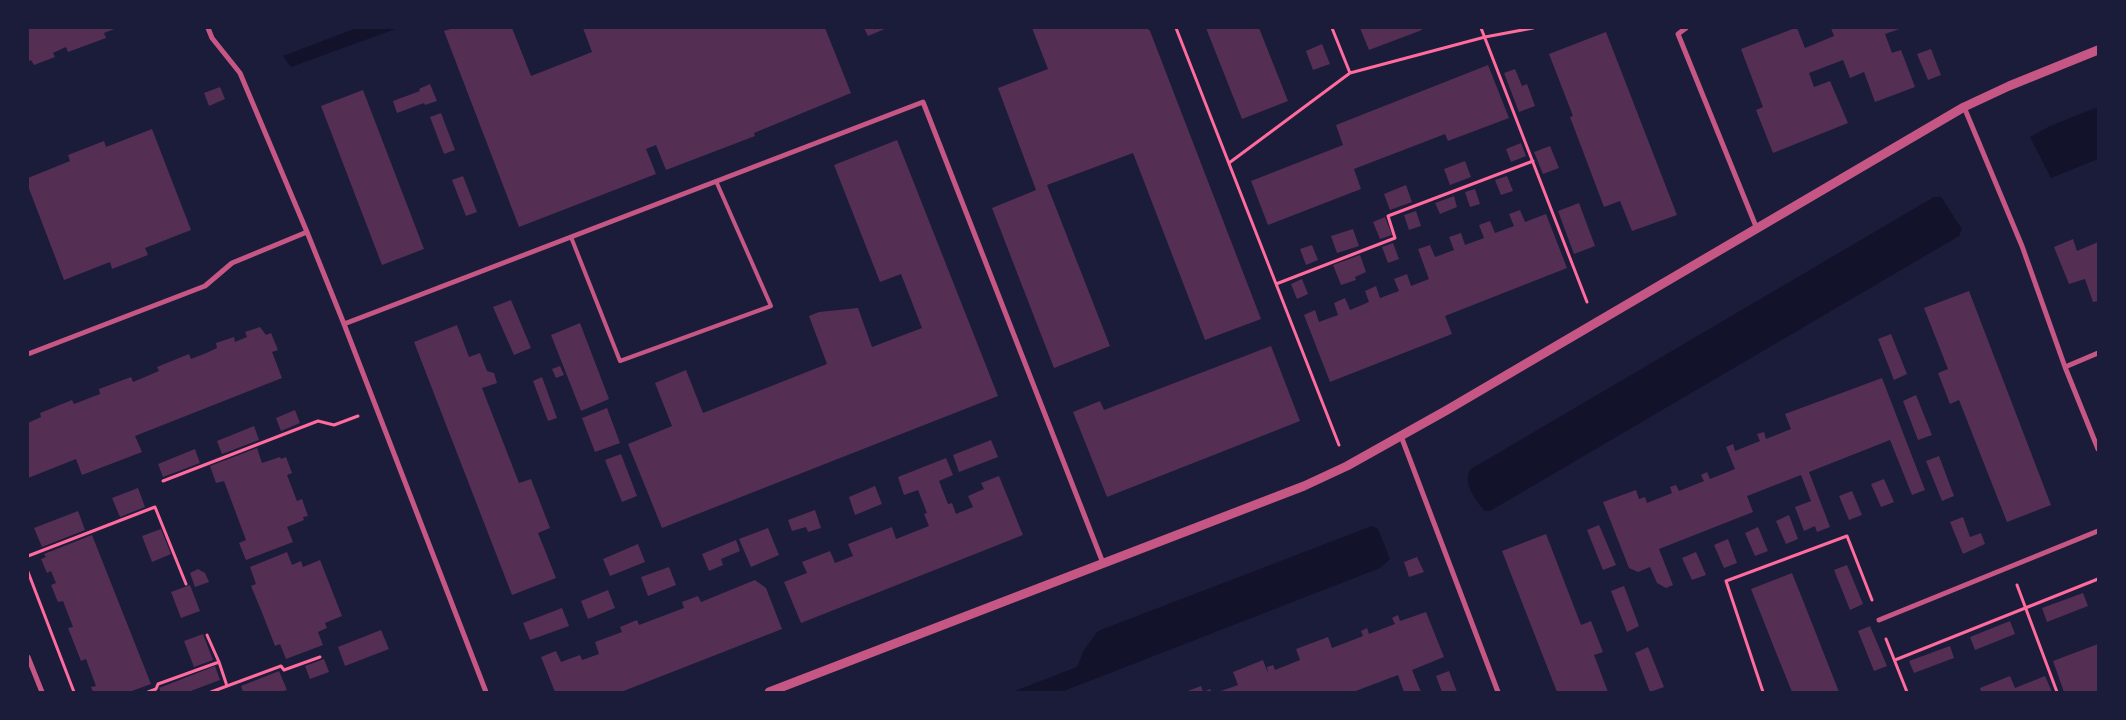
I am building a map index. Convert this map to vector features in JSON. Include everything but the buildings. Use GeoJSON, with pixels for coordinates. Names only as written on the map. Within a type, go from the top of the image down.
{"type":"FeatureCollection","features":[{"type":"Feature","properties":{"kind":"street"},"geometry":{"type":"LineString","coordinates":[[208,28],[212,38],[240,73],[307,232],[486,692]]}},
{"type":"Feature","properties":{"kind":"street"},"geometry":{"type":"LineString","coordinates":[[1686,28],[1678,34],[1757,229]]}},
{"type":"Feature","properties":{"kind":"street"},"geometry":{"type":"LineString","coordinates":[[769,692],[1304,486],[1347,466],[1596,323],[1964,107],[2009,86],[2098,50]]}},
{"type":"Feature","properties":{"kind":"street"},"geometry":{"type":"LineString","coordinates":[[344,324],[923,102],[1103,562]]}},
{"type":"Feature","properties":{"kind":"street"},"geometry":{"type":"LineString","coordinates":[[1964,107],[2022,246],[2065,366],[2098,449]]}},
{"type":"Feature","properties":{"kind":"street"},"geometry":{"type":"LineString","coordinates":[[28,354],[205,286],[232,263],[307,232]]}},
{"type":"Feature","properties":{"kind":"street"},"geometry":{"type":"LineString","coordinates":[[2065,366],[2098,353]]}},
{"type":"Feature","properties":{"kind":"street"},"geometry":{"type":"LineString","coordinates":[[1401,436],[1498,692]]}},
{"type":"Feature","properties":{"kind":"street"},"geometry":{"type":"LineString","coordinates":[[1879,620],[2098,531]]}},
{"type":"Feature","properties":{"kind":"street"},"geometry":{"type":"LineString","coordinates":[[28,656],[42,692]]}},
{"type":"Feature","properties":{"kind":"lane"},"geometry":{"type":"LineString","coordinates":[[571,237],[620,361],[770,306],[716,181]]}},
{"type":"Feature","properties":{"kind":"path"},"geometry":{"type":"LineString","coordinates":[[1176,28],[1347,466]]}},
{"type":"Feature","properties":{"kind":"path"},"geometry":{"type":"LineString","coordinates":[[1332,28],[1350,74]]}},
{"type":"Feature","properties":{"kind":"path"},"geometry":{"type":"LineString","coordinates":[[1481,28],[1596,323]]}},
{"type":"Feature","properties":{"kind":"path"},"geometry":{"type":"LineString","coordinates":[[1228,164],[1350,74],[1485,37],[1533,28]]}},
{"type":"Feature","properties":{"kind":"path"},"geometry":{"type":"LineString","coordinates":[[1276,284],[1395,238],[1388,216],[1533,161]]}},
{"type":"Feature","properties":{"kind":"path"},"geometry":{"type":"LineString","coordinates":[[163,482],[318,421],[334,425],[377,408]]}},
{"type":"Feature","properties":{"kind":"path"},"geometry":{"type":"LineString","coordinates":[[28,556],[155,507],[186,584]]}},
{"type":"Feature","properties":{"kind":"path"},"geometry":{"type":"LineString","coordinates":[[1763,692],[1726,581],[1847,536],[1907,692]]}},
{"type":"Feature","properties":{"kind":"path"},"geometry":{"type":"LineString","coordinates":[[2010,567],[2057,692]]}},
{"type":"Feature","properties":{"kind":"path"},"geometry":{"type":"LineString","coordinates":[[28,572],[74,692]]}},
{"type":"Feature","properties":{"kind":"path"},"geometry":{"type":"LineString","coordinates":[[1895,660],[2098,579]]}},
{"type":"Feature","properties":{"kind":"path"},"geometry":{"type":"LineString","coordinates":[[207,635],[227,686]]}},
{"type":"Feature","properties":{"kind":"path"},"geometry":{"type":"LineString","coordinates":[[211,692],[281,666],[284,670],[320,657]]}},
{"type":"Feature","properties":{"kind":"path"},"geometry":{"type":"LineString","coordinates":[[148,692],[156,690],[158,684],[219,662]]}},
{"type":"Feature","properties":{"kind":"shaded area"},"geometry":{"type":"Polygon","coordinates":[[[357,28],[398,28],[291,67],[283,56],[357,28]]]}},
{"type":"Feature","properties":{"kind":"shaded area"},"geometry":{"type":"Polygon","coordinates":[[[2098,107],[2098,159],[2051,178],[2030,137],[2050,126],[2098,107]]]}},
{"type":"Feature","properties":{"kind":"shaded area"},"geometry":{"type":"Polygon","coordinates":[[[1934,197],[1941,197],[1962,229],[1959,236],[1490,511],[1485,511],[1478,502],[1469,485],[1468,474],[1471,469],[1934,197]]]}},
{"type":"Feature","properties":{"kind":"shaded area"},"geometry":{"type":"Polygon","coordinates":[[[1372,526],[1378,529],[1390,559],[1380,568],[1061,692],[1012,692],[1077,667],[1084,650],[1098,631],[1372,526]]]}}]}
